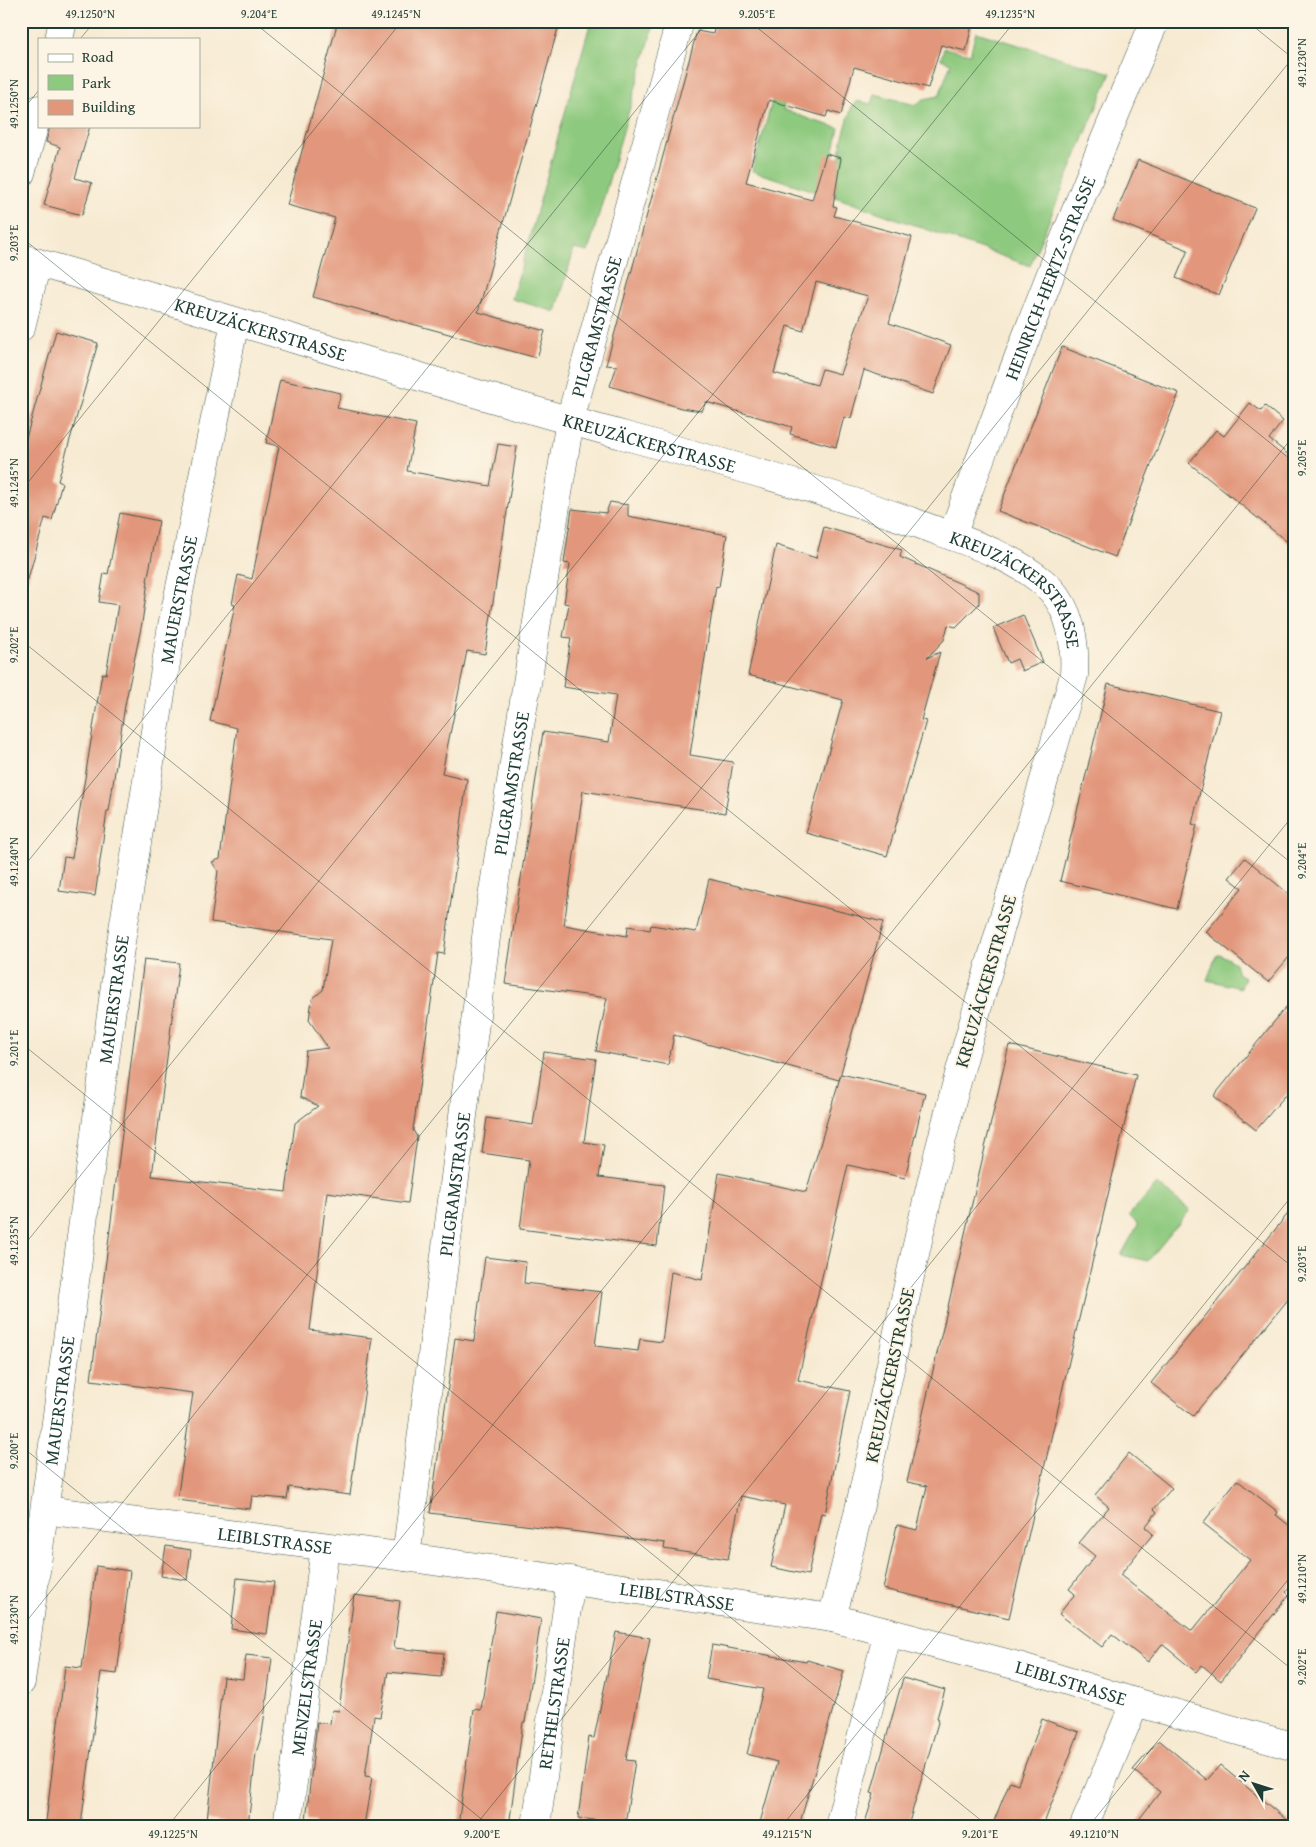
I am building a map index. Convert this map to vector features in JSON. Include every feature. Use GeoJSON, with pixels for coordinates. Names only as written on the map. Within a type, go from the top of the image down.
{"type":"FeatureCollection","features":[{"type":"Feature","properties":{"kind":"street"},"geometry":{"type":"LineString","coordinates":[[59,38],[63,21]]}},
{"type":"Feature","properties":{"kind":"street","name":"PILGRAMSTRASSE"},"geometry":{"type":"LineString","coordinates":[[406,1557],[488,922],[570,420],[680,21]]}},
{"type":"Feature","properties":{"kind":"street","name":"HEINRICH-HERTZ-STRASSE"},"geometry":{"type":"LineString","coordinates":[[952,536],[1017,356],[1082,190],[1155,21]]}},
{"type":"Feature","properties":{"kind":"street"},"geometry":{"type":"LineString","coordinates":[[21,174],[38,113]]}},
{"type":"Feature","properties":{"kind":"street"},"geometry":{"type":"LineString","coordinates":[[21,327],[29,261]]}},
{"type":"Feature","properties":{"kind":"street","name":"KREUZÄCKERSTRASSE"},"geometry":{"type":"LineString","coordinates":[[29,261],[570,420],[710,458],[888,513],[952,536],[1004,559],[1046,584],[1060,602],[1074,638],[1074,675],[968,1039],[904,1300],[855,1534],[832,1618]]}},
{"type":"Feature","properties":{"kind":"street","name":"MAUERSTRASSE"},"geometry":{"type":"LineString","coordinates":[[21,1682],[120,948],[172,626],[235,322]]}},
{"type":"Feature","properties":{"kind":"street","name":"LEIBLSTRASSE"},"geometry":{"type":"LineString","coordinates":[[45,1510],[324,1548],[406,1557],[832,1618],[1022,1667],[1135,1702],[1295,1747]]}},
{"type":"Feature","properties":{"kind":"street","name":"MENZELSTRASSE"},"geometry":{"type":"LineString","coordinates":[[287,1826],[324,1548]]}},
{"type":"Feature","properties":{"kind":"street","name":"RETHELSTRASSE"},"geometry":{"type":"LineString","coordinates":[[536,1826],[571,1580]]}},
{"type":"Feature","properties":{"kind":"street"},"geometry":{"type":"LineString","coordinates":[[839,1826],[888,1632]]}},
{"type":"Feature","properties":{"kind":"street"},"geometry":{"type":"LineString","coordinates":[[1084,1826],[1135,1702]]}},
{"type":"Feature","properties":{"kind":"green space"},"geometry":{"type":"Polygon","coordinates":[[[591,21],[655,21],[588,252],[574,249],[556,312],[512,299],[591,21]]]}},
{"type":"Feature","properties":{"kind":"green space"},"geometry":{"type":"Polygon","coordinates":[[[976,32],[1111,73],[1030,266],[835,197],[842,140],[852,106],[855,105],[856,101],[872,104],[875,94],[915,105],[924,99],[939,96],[951,63],[941,59],[944,48],[970,54],[976,32]]]}},
{"type":"Feature","properties":{"kind":"green space"},"geometry":{"type":"Polygon","coordinates":[[[790,39],[800,41],[783,109],[839,128],[824,194],[752,171],[790,39]]]}},
{"type":"Feature","properties":{"kind":"green space"},"geometry":{"type":"Polygon","coordinates":[[[1220,954],[1235,963],[1238,974],[1245,977],[1241,988],[1207,980],[1216,956],[1220,954]]]}},
{"type":"Feature","properties":{"kind":"green space"},"geometry":{"type":"Polygon","coordinates":[[[1157,1184],[1190,1210],[1148,1261],[1121,1255],[1138,1225],[1129,1215],[1157,1184]]]}},
{"type":"Feature","properties":{"kind":"building"},"geometry":{"type":"Polygon","coordinates":[[[338,21],[560,21],[478,312],[545,331],[537,358],[313,297],[335,218],[287,205],[338,21]]]}},
{"type":"Feature","properties":{"kind":"building"},"geometry":{"type":"Polygon","coordinates":[[[716,21],[973,21],[966,51],[941,45],[928,88],[854,67],[841,115],[828,111],[826,117],[769,100],[746,182],[812,200],[826,154],[841,158],[833,206],[837,207],[834,216],[912,237],[889,323],[951,345],[933,394],[864,370],[851,418],[844,417],[836,447],[790,434],[792,427],[706,402],[702,411],[681,408],[610,386],[617,366],[606,365],[697,31],[713,34],[716,21]],[[816,282],[803,331],[787,326],[774,373],[817,385],[822,369],[840,374],[868,296],[816,282]]]}},
{"type":"Feature","properties":{"kind":"building"},"geometry":{"type":"Polygon","coordinates":[[[50,128],[89,128],[75,178],[92,183],[82,215],[44,205],[60,147],[46,142],[50,128]]]}},
{"type":"Feature","properties":{"kind":"building"},"geometry":{"type":"Polygon","coordinates":[[[1138,160],[1255,208],[1219,295],[1176,278],[1188,250],[1113,220],[1138,160]]]}},
{"type":"Feature","properties":{"kind":"building"},"geometry":{"type":"Polygon","coordinates":[[[56,331],[98,343],[58,481],[62,483],[52,520],[45,518],[28,579],[21,578],[21,456],[56,331]]]}},
{"type":"Feature","properties":{"kind":"building"},"geometry":{"type":"Polygon","coordinates":[[[1062,347],[1179,393],[1115,557],[998,511],[1062,347]]]}},
{"type":"Feature","properties":{"kind":"building"},"geometry":{"type":"Polygon","coordinates":[[[280,380],[341,393],[337,408],[416,424],[407,471],[490,486],[498,444],[517,447],[485,654],[467,651],[442,773],[467,779],[444,954],[438,953],[413,1130],[417,1137],[408,1203],[327,1192],[310,1330],[372,1338],[350,1495],[289,1487],[287,1499],[252,1496],[250,1509],[177,1500],[193,1393],[91,1380],[144,959],[179,963],[152,1176],[286,1192],[295,1123],[318,1106],[300,1097],[306,1051],[328,1048],[309,1020],[312,999],[323,990],[331,939],[211,922],[218,871],[212,862],[220,859],[237,728],[210,721],[235,605],[232,604],[238,575],[252,579],[279,446],[266,443],[280,380]]]}},
{"type":"Feature","properties":{"kind":"building"},"geometry":{"type":"Polygon","coordinates":[[[1250,403],[1261,411],[1265,406],[1283,421],[1269,439],[1295,460],[1295,548],[1189,463],[1216,430],[1224,436],[1250,403]]]}},
{"type":"Feature","properties":{"kind":"building"},"geometry":{"type":"Polygon","coordinates":[[[610,502],[628,505],[628,516],[727,535],[719,587],[716,586],[690,755],[733,762],[725,813],[583,791],[564,925],[627,936],[628,926],[650,930],[651,925],[696,932],[709,879],[883,922],[839,1080],[674,1035],[668,1065],[596,1051],[607,998],[505,984],[543,732],[609,742],[616,695],[563,687],[571,638],[563,637],[569,604],[564,603],[570,564],[564,563],[572,509],[606,513],[610,502]]]}},
{"type":"Feature","properties":{"kind":"building"},"geometry":{"type":"Polygon","coordinates":[[[120,513],[159,521],[147,581],[142,623],[125,705],[95,896],[59,891],[64,857],[72,858],[102,673],[106,674],[118,605],[99,602],[104,573],[108,574],[120,513]]]}},
{"type":"Feature","properties":{"kind":"building"},"geometry":{"type":"Polygon","coordinates":[[[824,527],[902,550],[900,557],[979,592],[979,604],[956,627],[948,625],[944,640],[927,658],[940,652],[921,720],[926,721],[887,856],[806,833],[843,700],[748,675],[776,545],[816,558],[824,527]]]}},
{"type":"Feature","properties":{"kind":"building"},"geometry":{"type":"Polygon","coordinates":[[[1023,615],[1043,662],[1022,671],[1017,659],[1008,663],[993,628],[1023,615]]]}},
{"type":"Feature","properties":{"kind":"building"},"geometry":{"type":"Polygon","coordinates":[[[1108,684],[1220,711],[1192,824],[1197,825],[1177,909],[1060,881],[1108,684]]]}},
{"type":"Feature","properties":{"kind":"building"},"geometry":{"type":"Polygon","coordinates":[[[1245,858],[1295,899],[1295,950],[1268,982],[1206,932],[1242,888],[1229,878],[1245,858]]]}},
{"type":"Feature","properties":{"kind":"building"},"geometry":{"type":"Polygon","coordinates":[[[1295,996],[1295,1084],[1256,1130],[1214,1096],[1295,996]]]}},
{"type":"Feature","properties":{"kind":"building"},"geometry":{"type":"Polygon","coordinates":[[[1009,1045],[1136,1075],[1009,1618],[883,1589],[897,1525],[917,1530],[927,1486],[907,1482],[1009,1045]]]}},
{"type":"Feature","properties":{"kind":"building"},"geometry":{"type":"Polygon","coordinates":[[[544,1052],[596,1059],[584,1142],[604,1145],[599,1177],[664,1185],[657,1246],[520,1229],[529,1160],[482,1153],[487,1118],[533,1125],[544,1052]]]}},
{"type":"Feature","properties":{"kind":"building"},"geometry":{"type":"Polygon","coordinates":[[[841,1074],[925,1093],[905,1178],[848,1165],[798,1380],[850,1391],[825,1514],[821,1513],[808,1575],[771,1567],[785,1505],[741,1496],[728,1559],[664,1549],[665,1543],[430,1513],[455,1338],[474,1341],[485,1257],[526,1262],[524,1283],[602,1292],[595,1346],[638,1351],[640,1339],[662,1342],[671,1272],[702,1280],[719,1173],[806,1192],[841,1074]]]}},
{"type":"Feature","properties":{"kind":"building"},"geometry":{"type":"Polygon","coordinates":[[[1295,1205],[1295,1291],[1193,1416],[1151,1383],[1295,1205]]]}},
{"type":"Feature","properties":{"kind":"building"},"geometry":{"type":"Polygon","coordinates":[[[1129,1453],[1172,1488],[1154,1509],[1157,1512],[1145,1527],[1153,1534],[1120,1575],[1192,1631],[1250,1560],[1203,1523],[1237,1480],[1278,1512],[1276,1515],[1295,1530],[1295,1581],[1286,1592],[1289,1595],[1221,1681],[1202,1665],[1196,1672],[1162,1644],[1148,1662],[1112,1634],[1102,1647],[1059,1614],[1075,1594],[1069,1589],[1095,1556],[1079,1543],[1109,1507],[1095,1495],[1129,1453]]]}},
{"type":"Feature","properties":{"kind":"building"},"geometry":{"type":"Polygon","coordinates":[[[166,1546],[191,1550],[187,1580],[161,1576],[166,1546]]]}},
{"type":"Feature","properties":{"kind":"building"},"geometry":{"type":"Polygon","coordinates":[[[96,1566],[130,1571],[117,1674],[101,1672],[81,1825],[46,1821],[65,1666],[82,1668],[96,1566]]]}},
{"type":"Feature","properties":{"kind":"building"},"geometry":{"type":"Polygon","coordinates":[[[237,1578],[274,1582],[267,1634],[231,1629],[237,1578]]]}},
{"type":"Feature","properties":{"kind":"building"},"geometry":{"type":"Polygon","coordinates":[[[354,1595],[400,1601],[394,1648],[444,1653],[441,1677],[388,1672],[380,1717],[374,1716],[365,1776],[372,1777],[364,1826],[315,1826],[316,1821],[306,1820],[317,1722],[330,1724],[332,1710],[339,1711],[354,1595]]]}},
{"type":"Feature","properties":{"kind":"building"},"geometry":{"type":"Polygon","coordinates":[[[496,1611],[541,1619],[525,1722],[523,1722],[509,1826],[458,1826],[474,1709],[481,1710],[496,1611]]]}},
{"type":"Feature","properties":{"kind":"building"},"geometry":{"type":"Polygon","coordinates":[[[616,1632],[650,1638],[626,1760],[635,1761],[625,1824],[578,1818],[589,1737],[594,1738],[616,1632]]]}},
{"type":"Feature","properties":{"kind":"building"},"geometry":{"type":"Polygon","coordinates":[[[712,1645],[806,1662],[807,1660],[844,1671],[799,1826],[759,1826],[777,1762],[747,1754],[763,1689],[706,1679],[712,1645]]]}},
{"type":"Feature","properties":{"kind":"building"},"geometry":{"type":"Polygon","coordinates":[[[246,1655],[272,1658],[262,1734],[256,1753],[248,1826],[207,1820],[223,1677],[243,1679],[246,1655]]]}},
{"type":"Feature","properties":{"kind":"building"},"geometry":{"type":"Polygon","coordinates":[[[903,1678],[945,1690],[937,1718],[939,1719],[908,1826],[864,1826],[874,1794],[871,1793],[903,1678]]]}},
{"type":"Feature","properties":{"kind":"building"},"geometry":{"type":"Polygon","coordinates":[[[1042,1719],[1079,1732],[1043,1826],[992,1826],[1010,1781],[1018,1784],[1042,1719]]]}},
{"type":"Feature","properties":{"kind":"building"},"geometry":{"type":"Polygon","coordinates":[[[1159,1740],[1207,1780],[1220,1765],[1294,1826],[1134,1826],[1160,1792],[1133,1770],[1159,1740]]]}}]}
